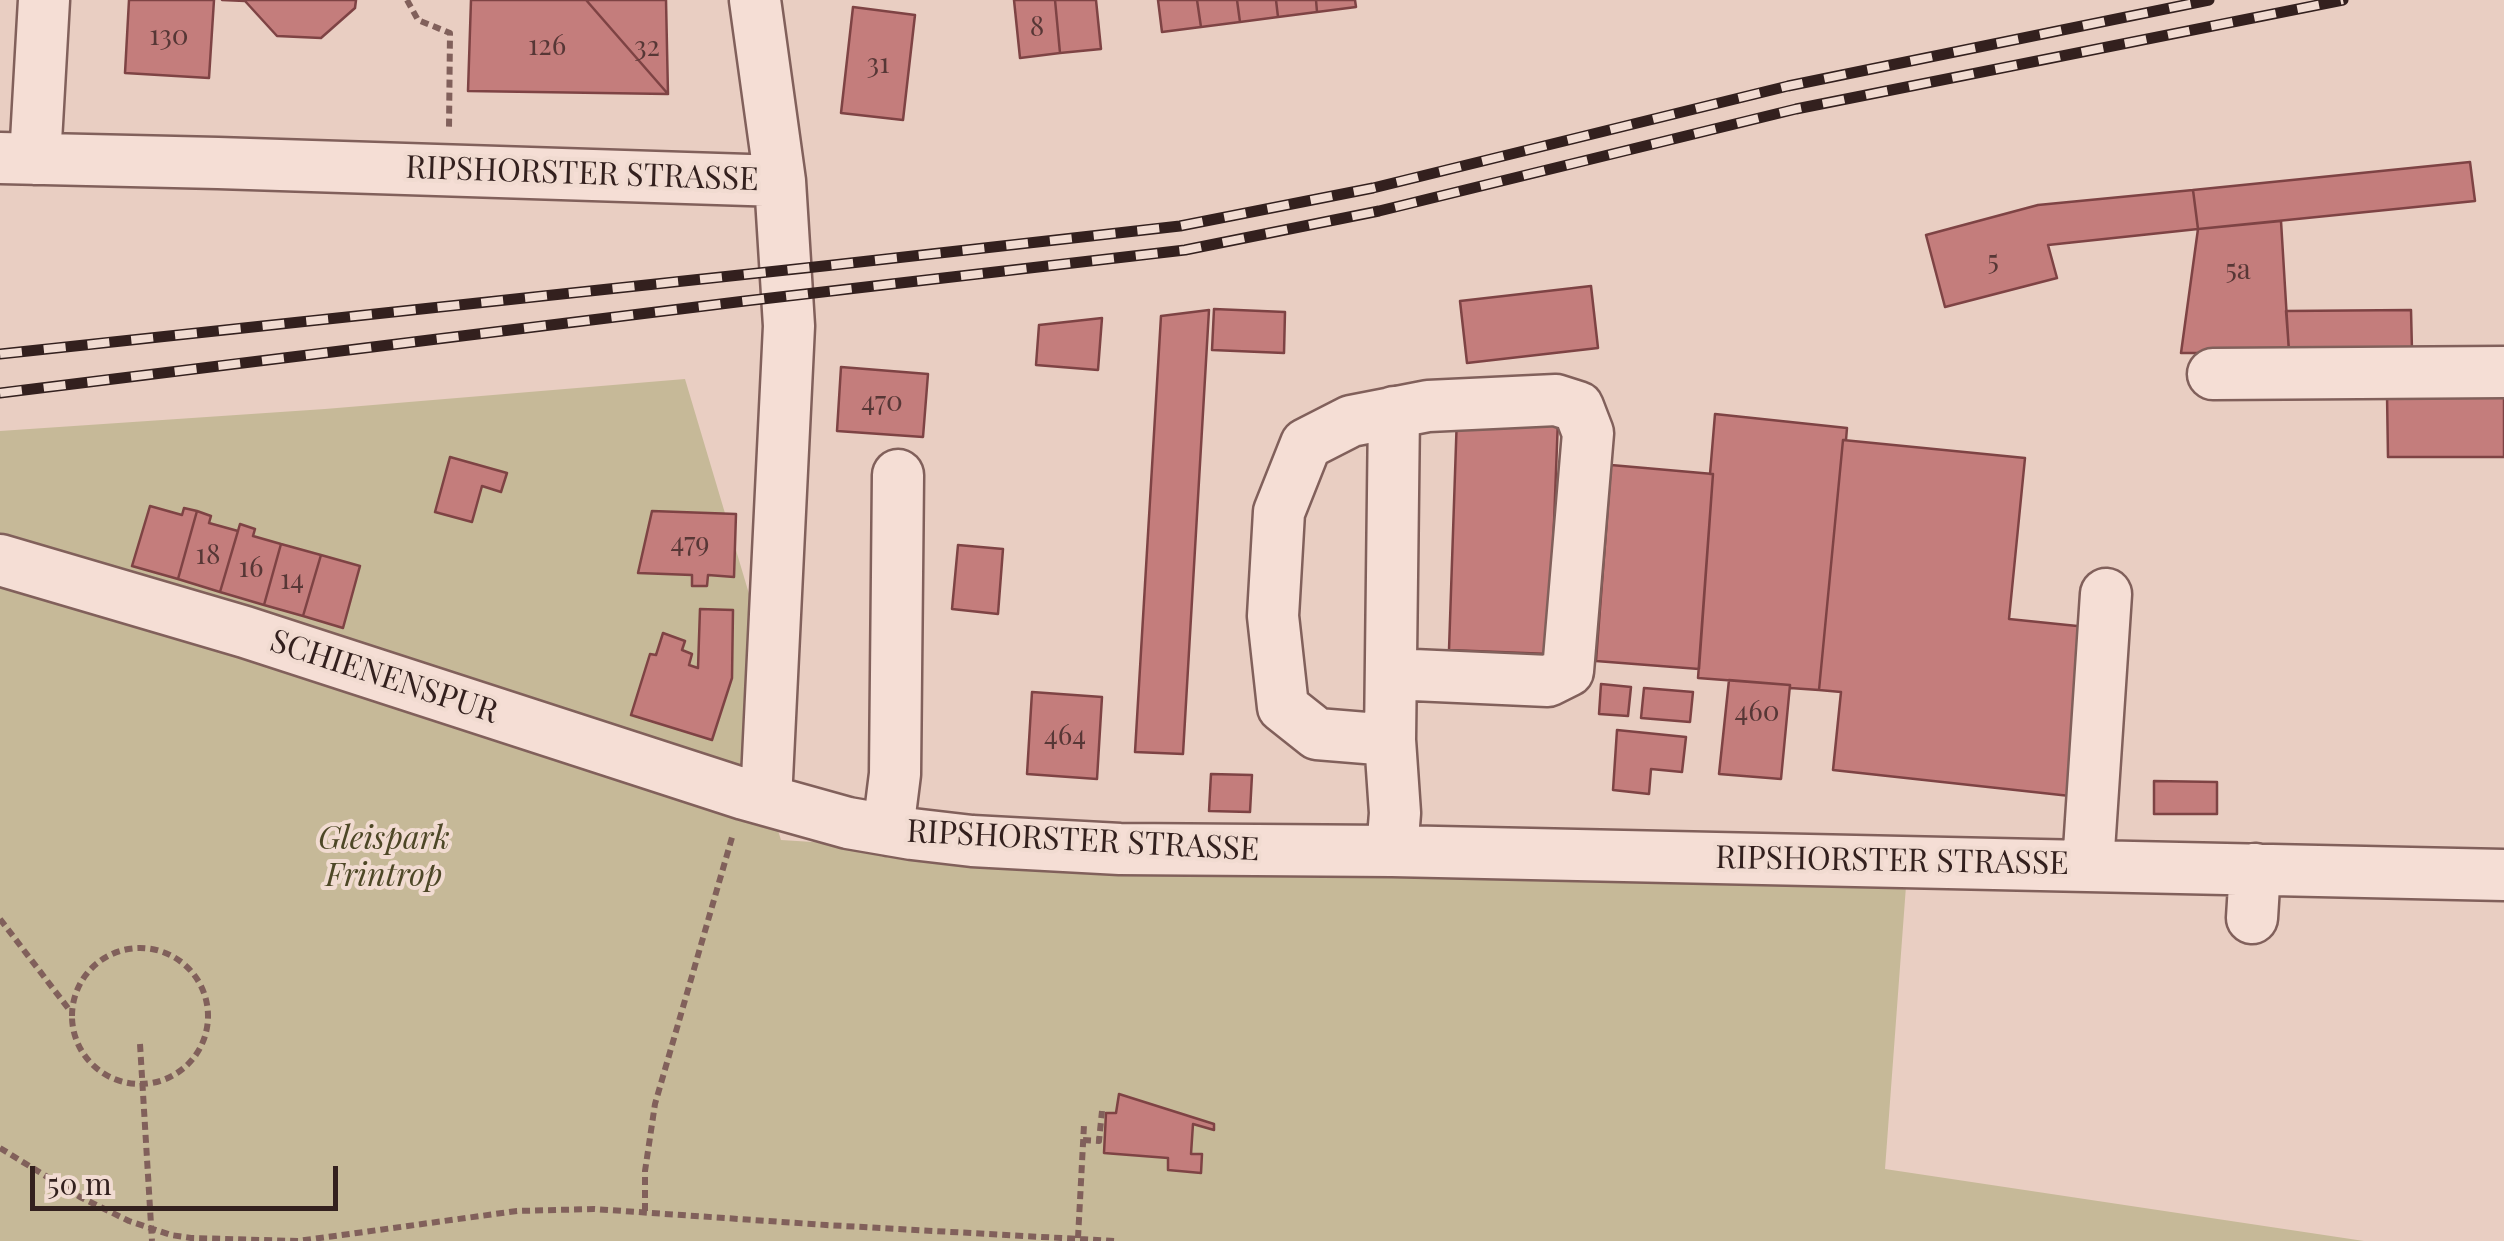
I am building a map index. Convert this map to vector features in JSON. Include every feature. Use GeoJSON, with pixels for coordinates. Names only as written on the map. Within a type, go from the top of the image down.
{"type":"FeatureCollection","features":[{"type":"Feature","properties":{"kind":"street"},"geometry":{"type":"LineString","coordinates":[[18,158],[44,0]]}},
{"type":"Feature","properties":{"kind":"street"},"geometry":{"type":"LineString","coordinates":[[755,0],[780,181]]}},
{"type":"Feature","properties":{"kind":"street","name":"RIPSHORSTER STRASSE"},"geometry":{"type":"LineString","coordinates":[[18,158],[780,181],[789,326],[755,797],[888,830],[972,841],[1120,849],[2504,875]]}},
{"type":"Feature","properties":{"kind":"street"},"geometry":{"type":"LineString","coordinates":[[2213,374],[2504,372]]}},
{"type":"Feature","properties":{"kind":"street"},"geometry":{"type":"LineString","coordinates":[[1390,740],[1317,734],[1283,707],[1273,616],[1280,512],[1306,444],[1351,421],[1428,406],[1556,400],[1578,407],[1588,433],[1568,672],[1548,681],[1391,674]]}},
{"type":"Feature","properties":{"kind":"street"},"geometry":{"type":"LineString","coordinates":[[1392,852],[1394,412]]}},
{"type":"Feature","properties":{"kind":"street"},"geometry":{"type":"LineString","coordinates":[[888,830],[896,774],[898,475]]}},
{"type":"Feature","properties":{"kind":"street","name":"SCHIENENSPUR"},"geometry":{"type":"LineString","coordinates":[[0,560],[245,632],[755,797]]}},
{"type":"Feature","properties":{"kind":"street"},"geometry":{"type":"LineString","coordinates":[[2088,865],[2106,594]]}},
{"type":"Feature","properties":{"kind":"street"},"geometry":{"type":"LineString","coordinates":[[2252,918],[2255,869]]}},
{"type":"Feature","properties":{"kind":"path"},"geometry":{"type":"LineString","coordinates":[[407,0],[418,20],[450,33],[449,170]]}},
{"type":"Feature","properties":{"kind":"path"},"geometry":{"type":"LineString","coordinates":[[644,1212],[654,1104],[755,797]]}},
{"type":"Feature","properties":{"kind":"path"},"geometry":{"type":"LineString","coordinates":[[0,919],[71,1013]]}},
{"type":"Feature","properties":{"kind":"path"},"geometry":{"type":"LineString","coordinates":[[149,948],[189,968],[202,987],[208,1009],[207,1032],[184,1069],[164,1081],[141,1085],[119,1082],[100,1072],[84,1056],[74,1036],[71,1013],[76,992],[88,972],[105,958],[126,950],[149,948]]}},
{"type":"Feature","properties":{"kind":"path"},"geometry":{"type":"LineString","coordinates":[[140,1044],[152,1241]]}},
{"type":"Feature","properties":{"kind":"path"},"geometry":{"type":"LineString","coordinates":[[1083,1140],[1099,1141],[1102,1111]]}},
{"type":"Feature","properties":{"kind":"path"},"geometry":{"type":"LineString","coordinates":[[1078,1238],[1084,1124]]}},
{"type":"Feature","properties":{"kind":"path"},"geometry":{"type":"LineString","coordinates":[[0,1148],[80,1197],[129,1221],[192,1238],[298,1240],[517,1211],[594,1209],[1114,1241]]}},
{"type":"Feature","properties":{"kind":"green space","name":"Gleispark Frintrop"},"geometry":{"type":"Polygon","coordinates":[[[685,379],[758,624],[746,729],[781,840],[1130,862],[1906,886],[1885,1169],[2364,1241],[0,1241],[0,431],[685,379]]]}},
{"type":"Feature","properties":{"kind":"building"},"geometry":{"type":"Polygon","coordinates":[[[129,0],[214,0],[209,78],[125,73],[129,0]]]}},
{"type":"Feature","properties":{"kind":"building"},"geometry":{"type":"Polygon","coordinates":[[[222,0],[356,0],[355,8],[321,38],[277,36],[245,1],[222,0]]]}},
{"type":"Feature","properties":{"kind":"building"},"geometry":{"type":"Polygon","coordinates":[[[471,0],[586,0],[668,94],[468,91],[471,0]]]}},
{"type":"Feature","properties":{"kind":"building"},"geometry":{"type":"Polygon","coordinates":[[[586,0],[666,0],[668,94],[586,0]]]}},
{"type":"Feature","properties":{"kind":"building"},"geometry":{"type":"Polygon","coordinates":[[[1014,0],[1055,0],[1060,53],[1020,58],[1014,0]]]}},
{"type":"Feature","properties":{"kind":"building"},"geometry":{"type":"Polygon","coordinates":[[[1055,0],[1096,0],[1101,49],[1060,53],[1055,0]]]}},
{"type":"Feature","properties":{"kind":"building"},"geometry":{"type":"Polygon","coordinates":[[[1158,0],[1197,0],[1201,27],[1162,32],[1158,0]]]}},
{"type":"Feature","properties":{"kind":"building"},"geometry":{"type":"Polygon","coordinates":[[[1197,0],[1237,0],[1240,22],[1201,27],[1197,0]]]}},
{"type":"Feature","properties":{"kind":"building"},"geometry":{"type":"Polygon","coordinates":[[[1237,0],[1276,0],[1278,17],[1240,22],[1237,0]]]}},
{"type":"Feature","properties":{"kind":"building"},"geometry":{"type":"Polygon","coordinates":[[[1276,0],[1316,0],[1317,12],[1278,17],[1276,0]]]}},
{"type":"Feature","properties":{"kind":"building"},"geometry":{"type":"Polygon","coordinates":[[[1316,0],[1355,0],[1356,7],[1317,12],[1316,0]]]}},
{"type":"Feature","properties":{"kind":"building"},"geometry":{"type":"Polygon","coordinates":[[[853,7],[915,15],[903,120],[841,113],[853,7]]]}},
{"type":"Feature","properties":{"kind":"building"},"geometry":{"type":"Polygon","coordinates":[[[2470,162],[2475,201],[2198,229],[2193,190],[2470,162]]]}},
{"type":"Feature","properties":{"kind":"building"},"geometry":{"type":"Polygon","coordinates":[[[2193,190],[2198,229],[2048,245],[2057,278],[1945,307],[1926,235],[2038,205],[2193,190]]]}},
{"type":"Feature","properties":{"kind":"building"},"geometry":{"type":"Polygon","coordinates":[[[2281,221],[2289,353],[2181,353],[2198,229],[2281,221]]]}},
{"type":"Feature","properties":{"kind":"building"},"geometry":{"type":"Polygon","coordinates":[[[1591,286],[1598,348],[1467,363],[1460,301],[1591,286]]]}},
{"type":"Feature","properties":{"kind":"building"},"geometry":{"type":"Polygon","coordinates":[[[1214,309],[1285,312],[1284,353],[1212,350],[1214,309]]]}},
{"type":"Feature","properties":{"kind":"building"},"geometry":{"type":"Polygon","coordinates":[[[1209,310],[1183,754],[1135,752],[1161,316],[1209,310]]]}},
{"type":"Feature","properties":{"kind":"building"},"geometry":{"type":"Polygon","coordinates":[[[2411,310],[2412,351],[2289,350],[2286,311],[2411,310]]]}},
{"type":"Feature","properties":{"kind":"building"},"geometry":{"type":"Polygon","coordinates":[[[1102,318],[1098,370],[1036,365],[1039,325],[1102,318]]]}},
{"type":"Feature","properties":{"kind":"building"},"geometry":{"type":"Polygon","coordinates":[[[841,367],[928,374],[923,437],[837,431],[841,367]]]}},
{"type":"Feature","properties":{"kind":"building"},"geometry":{"type":"Polygon","coordinates":[[[2387,394],[2504,394],[2504,457],[2388,457],[2387,394]]]}},
{"type":"Feature","properties":{"kind":"building"},"geometry":{"type":"Polygon","coordinates":[[[1715,414],[1847,428],[1819,690],[1698,678],[1715,414]]]}},
{"type":"Feature","properties":{"kind":"building"},"geometry":{"type":"Polygon","coordinates":[[[1457,415],[1558,419],[1549,654],[1449,650],[1457,415]]]}},
{"type":"Feature","properties":{"kind":"building"},"geometry":{"type":"Polygon","coordinates":[[[1843,440],[2025,458],[2009,619],[2087,627],[2070,796],[1833,770],[1841,692],[1819,690],[1843,440]]]}},
{"type":"Feature","properties":{"kind":"building"},"geometry":{"type":"Polygon","coordinates":[[[450,457],[507,473],[501,492],[482,486],[472,522],[435,512],[450,457]]]}},
{"type":"Feature","properties":{"kind":"building"},"geometry":{"type":"Polygon","coordinates":[[[1611,465],[1713,474],[1699,669],[1596,661],[1611,465]]]}},
{"type":"Feature","properties":{"kind":"building"},"geometry":{"type":"Polygon","coordinates":[[[150,506],[182,515],[184,508],[197,511],[178,579],[132,566],[150,506]]]}},
{"type":"Feature","properties":{"kind":"building"},"geometry":{"type":"Polygon","coordinates":[[[197,511],[211,516],[209,523],[238,531],[220,592],[178,579],[197,511]]]}},
{"type":"Feature","properties":{"kind":"building"},"geometry":{"type":"Polygon","coordinates":[[[652,511],[736,514],[734,577],[708,575],[707,586],[692,586],[692,575],[638,573],[652,511]]]}},
{"type":"Feature","properties":{"kind":"building"},"geometry":{"type":"Polygon","coordinates":[[[240,524],[255,529],[253,536],[281,544],[264,605],[220,592],[240,524]]]}},
{"type":"Feature","properties":{"kind":"building"},"geometry":{"type":"Polygon","coordinates":[[[281,544],[321,555],[303,616],[264,605],[281,544]]]}},
{"type":"Feature","properties":{"kind":"building"},"geometry":{"type":"Polygon","coordinates":[[[958,545],[1003,549],[998,614],[952,609],[958,545]]]}},
{"type":"Feature","properties":{"kind":"building"},"geometry":{"type":"Polygon","coordinates":[[[321,555],[360,566],[343,628],[303,616],[321,555]]]}},
{"type":"Feature","properties":{"kind":"building"},"geometry":{"type":"Polygon","coordinates":[[[700,609],[733,610],[732,678],[712,740],[631,715],[650,654],[656,655],[663,633],[685,641],[682,650],[692,654],[689,665],[698,668],[700,609]]]}},
{"type":"Feature","properties":{"kind":"building"},"geometry":{"type":"Polygon","coordinates":[[[1729,680],[1790,685],[1781,779],[1719,774],[1729,680]]]}},
{"type":"Feature","properties":{"kind":"building"},"geometry":{"type":"Polygon","coordinates":[[[1601,684],[1631,687],[1628,716],[1599,714],[1601,684]]]}},
{"type":"Feature","properties":{"kind":"building"},"geometry":{"type":"Polygon","coordinates":[[[1644,688],[1693,692],[1690,722],[1641,718],[1644,688]]]}},
{"type":"Feature","properties":{"kind":"building"},"geometry":{"type":"Polygon","coordinates":[[[1032,692],[1102,697],[1097,779],[1027,774],[1032,692]]]}},
{"type":"Feature","properties":{"kind":"building"},"geometry":{"type":"Polygon","coordinates":[[[1617,730],[1686,737],[1682,772],[1651,769],[1649,794],[1613,790],[1617,730]]]}},
{"type":"Feature","properties":{"kind":"building"},"geometry":{"type":"Polygon","coordinates":[[[1211,774],[1252,775],[1250,812],[1209,811],[1211,774]]]}},
{"type":"Feature","properties":{"kind":"building"},"geometry":{"type":"Polygon","coordinates":[[[2154,781],[2217,782],[2217,814],[2154,814],[2154,781]]]}},
{"type":"Feature","properties":{"kind":"building"},"geometry":{"type":"Polygon","coordinates":[[[1119,1094],[1214,1124],[1214,1130],[1193,1124],[1191,1154],[1202,1154],[1201,1173],[1168,1170],[1168,1158],[1104,1153],[1106,1113],[1116,1113],[1119,1094]]]}},
{"type":"Feature","properties":{"kind":"railway"},"geometry":{"type":"LineString","coordinates":[[0,354],[1180,226],[1373,188],[1788,86],[2209,0]]}},
{"type":"Feature","properties":{"kind":"railway"},"geometry":{"type":"LineString","coordinates":[[0,393],[1185,250],[1379,211],[1796,109],[2343,0]]}}]}
